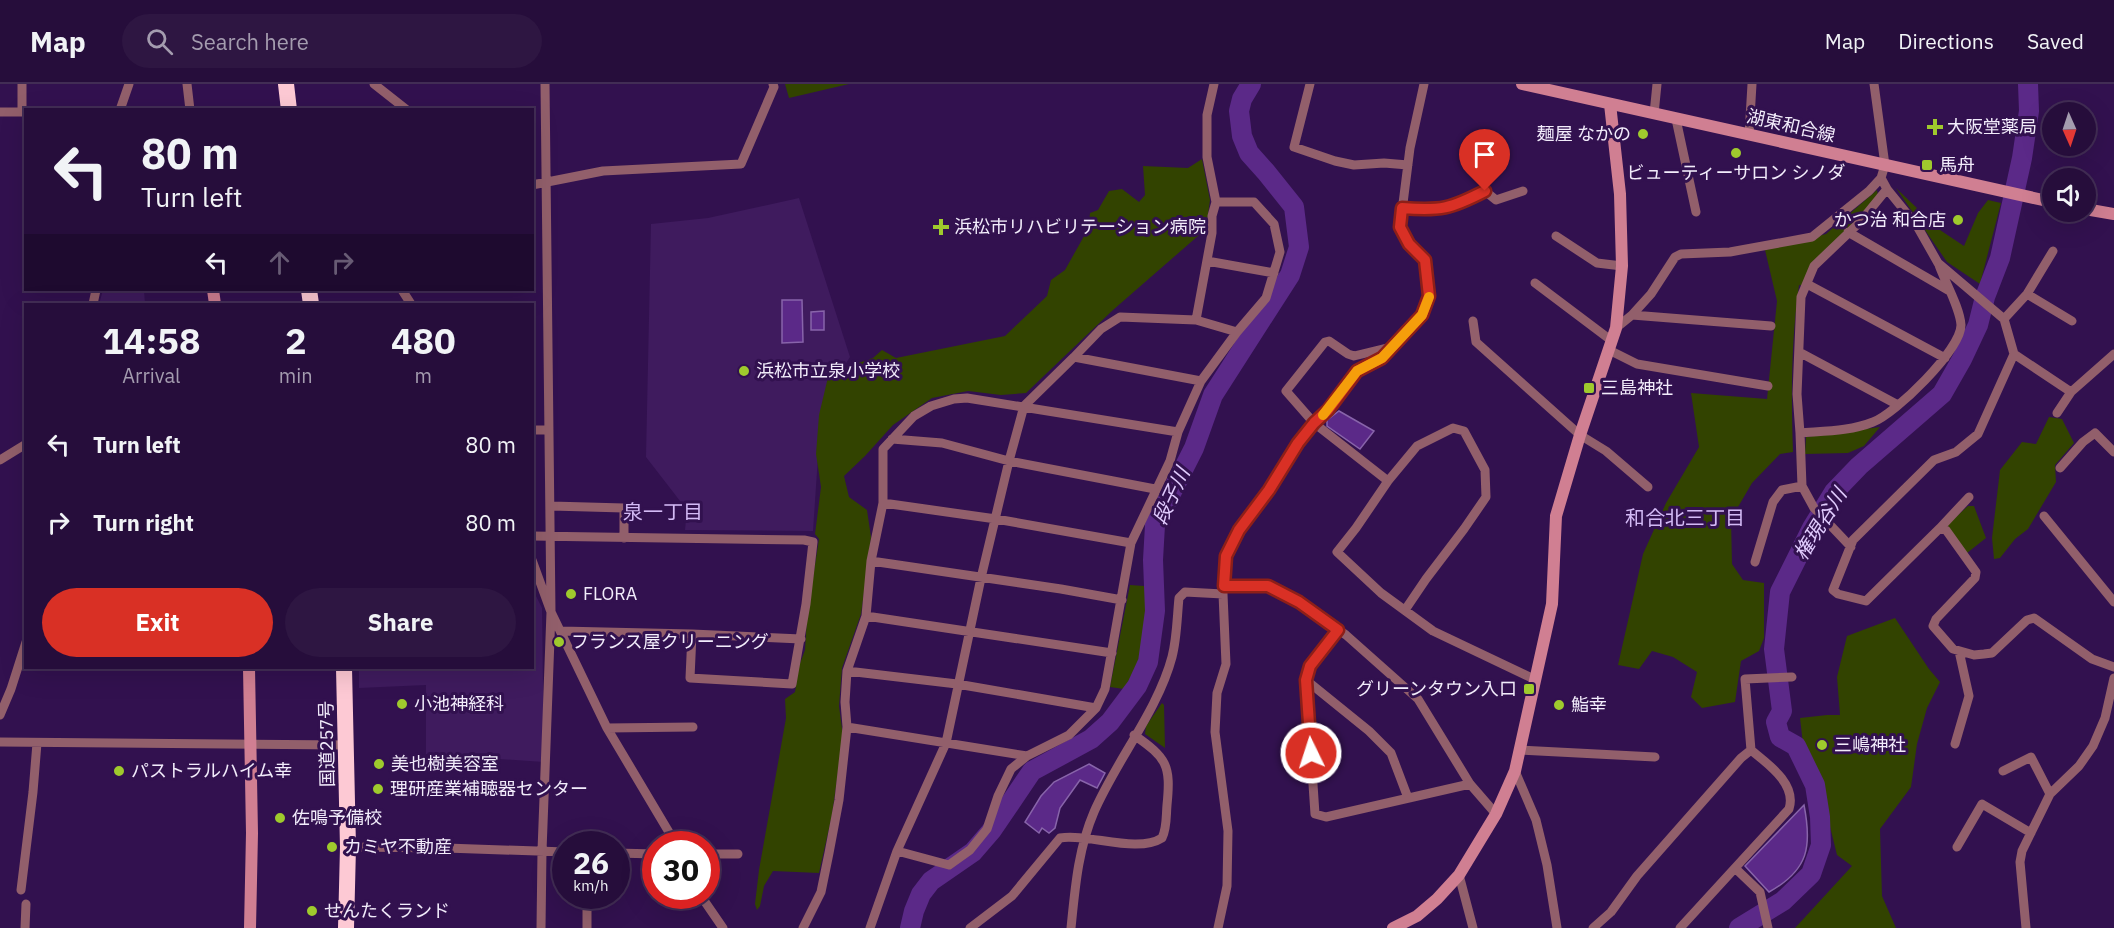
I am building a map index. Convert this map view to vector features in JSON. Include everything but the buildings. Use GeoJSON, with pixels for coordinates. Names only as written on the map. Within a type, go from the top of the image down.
{"type":"FeatureCollection","features":[{"type":"Feature","properties":{"kind":"highway"},"geometry":{"type":"LineString","coordinates":[[286,84],[289,108]]}},
{"type":"Feature","properties":{"kind":"highway","name":"国道257号"},"geometry":{"type":"LineString","coordinates":[[344,669],[348,847],[346,928]]}},
{"type":"Feature","properties":{"kind":"street"},"geometry":{"type":"LineString","coordinates":[[0,112],[24,112],[22,84]]}},
{"type":"Feature","properties":{"kind":"street"},"geometry":{"type":"LineString","coordinates":[[121,108],[129,84]]}},
{"type":"Feature","properties":{"kind":"street"},"geometry":{"type":"LineString","coordinates":[[188,84],[190,108]]}},
{"type":"Feature","properties":{"kind":"street"},"geometry":{"type":"LineString","coordinates":[[374,84],[404,108]]}},
{"type":"Feature","properties":{"kind":"street"},"geometry":{"type":"LineString","coordinates":[[542,928],[542,851],[551,612],[545,84]]}},
{"type":"Feature","properties":{"kind":"street"},"geometry":{"type":"LineString","coordinates":[[534,185],[603,171],[741,164],[774,87],[773,84]]}},
{"type":"Feature","properties":{"kind":"street"},"geometry":{"type":"LineString","coordinates":[[1196,320],[1216,202],[1207,157],[1207,115],[1214,84]]}},
{"type":"Feature","properties":{"kind":"street"},"geometry":{"type":"LineString","coordinates":[[1310,84],[1293,147],[1354,165],[1384,163],[1408,165]]}},
{"type":"Feature","properties":{"kind":"street"},"geometry":{"type":"LineString","coordinates":[[1218,928],[1227,886],[1228,831],[1215,732],[1217,693],[1226,664],[1224,590],[1226,556],[1239,530],[1314,423],[1328,410],[1357,371],[1382,358],[1422,315],[1429,296],[1425,260],[1409,244],[1400,227],[1408,165],[1424,84]]}},
{"type":"Feature","properties":{"kind":"street","name":"湖東和合線"},"geometry":{"type":"LineString","coordinates":[[1522,84],[1749,135],[1883,172],[1992,189],[2042,200]]}},
{"type":"Feature","properties":{"kind":"street"},"geometry":{"type":"LineString","coordinates":[[1654,114],[1657,84]]}},
{"type":"Feature","properties":{"kind":"street"},"geometry":{"type":"LineString","coordinates":[[1749,135],[1752,84]]}},
{"type":"Feature","properties":{"kind":"street"},"geometry":{"type":"LineString","coordinates":[[1800,433],[1853,428],[1874,422],[1922,384],[1945,358],[1955,343],[1961,327],[1957,307],[1938,263],[1917,226],[1887,189],[1883,172],[1874,84]]}},
{"type":"Feature","properties":{"kind":"street"},"geometry":{"type":"LineString","coordinates":[[1393,928],[1417,916],[1437,899],[1459,875],[1496,814],[1515,771],[1521,750],[1552,604],[1556,516],[1616,328],[1622,266],[1620,194],[1610,105]]}},
{"type":"Feature","properties":{"kind":"street"},"geometry":{"type":"LineString","coordinates":[[1676,119],[1696,212]]}},
{"type":"Feature","properties":{"kind":"street"},"geometry":{"type":"LineString","coordinates":[[1616,328],[1632,315],[1651,294],[1675,257],[1681,254],[1730,252],[1812,237],[1869,191],[1883,172]]}},
{"type":"Feature","properties":{"kind":"street"},"geometry":{"type":"LineString","coordinates":[[1851,547],[1814,508],[1802,486],[1797,394],[1801,297],[1814,266],[1860,222],[1887,189]]}},
{"type":"Feature","properties":{"kind":"street"},"geometry":{"type":"LineString","coordinates":[[1402,208],[1430,210],[1455,206],[1485,191],[1496,200],[1523,191]]}},
{"type":"Feature","properties":{"kind":"street"},"geometry":{"type":"LineString","coordinates":[[897,851],[949,865],[970,850],[987,829],[998,795],[1011,769],[1027,756],[1069,735],[1096,708],[1105,689],[1131,543],[1170,461],[1178,432],[1201,381],[1237,332],[1266,298],[1280,252],[1274,224],[1254,202],[1216,202]]}},
{"type":"Feature","properties":{"kind":"street"},"geometry":{"type":"LineString","coordinates":[[2096,211],[2114,214]]}},
{"type":"Feature","properties":{"kind":"street"},"geometry":{"type":"LineString","coordinates":[[1848,232],[1948,290]]}},
{"type":"Feature","properties":{"kind":"street"},"geometry":{"type":"LineString","coordinates":[[1556,236],[1597,263],[1622,266]]}},
{"type":"Feature","properties":{"kind":"street"},"geometry":{"type":"LineString","coordinates":[[2004,319],[2027,294],[2052,251]]}},
{"type":"Feature","properties":{"kind":"street"},"geometry":{"type":"LineString","coordinates":[[1207,261],[1274,273]]}},
{"type":"Feature","properties":{"kind":"street"},"geometry":{"type":"LineString","coordinates":[[1938,263],[2004,319],[2014,354],[1978,434],[1956,452],[1934,460],[1853,540],[1833,590],[1838,594],[1866,601],[1969,497]]}},
{"type":"Feature","properties":{"kind":"street"},"geometry":{"type":"LineString","coordinates":[[1535,284],[1611,346],[1637,364],[1768,386]]}},
{"type":"Feature","properties":{"kind":"street"},"geometry":{"type":"LineString","coordinates":[[1807,284],[1945,358]]}},
{"type":"Feature","properties":{"kind":"street"},"geometry":{"type":"LineString","coordinates":[[2027,294],[2072,321]]}},
{"type":"Feature","properties":{"kind":"street"},"geometry":{"type":"LineString","coordinates":[[1632,315],[1771,326]]}},
{"type":"Feature","properties":{"kind":"street"},"geometry":{"type":"LineString","coordinates":[[870,928],[897,851],[946,743],[981,578],[1024,406],[1101,329],[1120,317],[1196,320],[1237,332]]}},
{"type":"Feature","properties":{"kind":"street"},"geometry":{"type":"LineString","coordinates":[[1473,321],[1476,342],[1580,435],[1606,451],[1648,487]]}},
{"type":"Feature","properties":{"kind":"street"},"geometry":{"type":"LineString","coordinates":[[1388,481],[1314,423],[1286,391],[1325,342],[1329,341],[1354,356],[1392,347]]}},
{"type":"Feature","properties":{"kind":"street"},"geometry":{"type":"LineString","coordinates":[[1799,352],[1898,405]]}},
{"type":"Feature","properties":{"kind":"street"},"geometry":{"type":"LineString","coordinates":[[2014,354],[2071,392]]}},
{"type":"Feature","properties":{"kind":"street"},"geometry":{"type":"LineString","coordinates":[[2056,413],[2071,392],[2114,354]]}},
{"type":"Feature","properties":{"kind":"street"},"geometry":{"type":"LineString","coordinates":[[1074,357],[1201,381]]}},
{"type":"Feature","properties":{"kind":"street"},"geometry":{"type":"LineString","coordinates":[[803,928],[821,892],[839,800],[848,728],[845,702],[847,671],[866,616],[871,561],[883,503],[883,449],[914,416],[931,406],[954,399],[967,398],[1178,432]]}},
{"type":"Feature","properties":{"kind":"street"},"geometry":{"type":"LineString","coordinates":[[1405,610],[1486,497],[1485,470],[1464,431],[1453,428],[1417,446],[1388,481],[1337,552],[1381,593],[1433,631],[1536,680]]}},
{"type":"Feature","properties":{"kind":"street"},"geometry":{"type":"LineString","coordinates":[[534,430],[549,430]]}},
{"type":"Feature","properties":{"kind":"street"},"geometry":{"type":"LineString","coordinates":[[2060,468],[2095,432],[2114,452]]}},
{"type":"Feature","properties":{"kind":"street"},"geometry":{"type":"LineString","coordinates":[[892,439],[942,443],[1009,461],[1155,489]]}},
{"type":"Feature","properties":{"kind":"street"},"geometry":{"type":"LineString","coordinates":[[0,460],[24,445]]}},
{"type":"Feature","properties":{"kind":"street"},"geometry":{"type":"LineString","coordinates":[[1755,562],[1773,502],[1782,490],[1802,486]]}},
{"type":"Feature","properties":{"kind":"street"},"geometry":{"type":"LineString","coordinates":[[883,503],[996,519],[1131,543]]}},
{"type":"Feature","properties":{"kind":"street"},"geometry":{"type":"LineString","coordinates":[[551,506],[624,508],[624,538]]}},
{"type":"Feature","properties":{"kind":"street"},"geometry":{"type":"LineString","coordinates":[[2044,516],[2114,602]]}},
{"type":"Feature","properties":{"kind":"street"},"geometry":{"type":"LineString","coordinates":[[1940,528],[1946,530],[1976,572],[1975,578],[1936,619],[1933,626],[1953,649],[1974,655],[1992,653],[2027,620],[2034,618],[2092,659],[2114,667]]}},
{"type":"Feature","properties":{"kind":"street"},"geometry":{"type":"LineString","coordinates":[[534,536],[804,540],[813,542],[801,639],[792,684],[690,678],[692,633]]}},
{"type":"Feature","properties":{"kind":"street"},"geometry":{"type":"LineString","coordinates":[[871,561],[1122,600]]}},
{"type":"Feature","properties":{"kind":"street"},"geometry":{"type":"LineString","coordinates":[[534,566],[551,612],[607,728],[668,831]]}},
{"type":"Feature","properties":{"kind":"street"},"geometry":{"type":"LineString","coordinates":[[1071,928],[1076,877],[1084,840],[1094,812],[1163,684],[1172,655],[1179,598],[1185,592],[1268,586],[1299,602],[1338,630],[1418,699],[1470,784],[1496,814]]}},
{"type":"Feature","properties":{"kind":"street"},"geometry":{"type":"LineString","coordinates":[[866,616],[1112,653]]}},
{"type":"Feature","properties":{"kind":"street"},"geometry":{"type":"LineString","coordinates":[[1338,630],[1310,666],[1306,680],[1315,814],[1326,818],[1470,784]]}},
{"type":"Feature","properties":{"kind":"street"},"geometry":{"type":"LineString","coordinates":[[561,631],[692,633],[801,639]]}},
{"type":"Feature","properties":{"kind":"street"},"geometry":{"type":"LineString","coordinates":[[1955,744],[1969,696],[1959,651]]}},
{"type":"Feature","properties":{"kind":"street"},"geometry":{"type":"LineString","coordinates":[[0,716],[23,660]]}},
{"type":"Feature","properties":{"kind":"street"},"geometry":{"type":"LineString","coordinates":[[249,669],[250,928]]}},
{"type":"Feature","properties":{"kind":"street"},"geometry":{"type":"LineString","coordinates":[[847,671],[957,684],[1096,708]]}},
{"type":"Feature","properties":{"kind":"street"},"geometry":{"type":"LineString","coordinates":[[1680,928],[1789,809],[1792,801],[1788,788],[1772,767],[1751,750],[1745,679],[1792,677]]}},
{"type":"Feature","properties":{"kind":"street"},"geometry":{"type":"LineString","coordinates":[[2026,928],[2020,861],[2022,850],[2050,794],[2079,766],[2093,746],[2104,718],[2114,679]]}},
{"type":"Feature","properties":{"kind":"street"},"geometry":{"type":"LineString","coordinates":[[1306,680],[1369,731],[1391,753],[1408,798]]}},
{"type":"Feature","properties":{"kind":"street"},"geometry":{"type":"LineString","coordinates":[[607,728],[693,727]]}},
{"type":"Feature","properties":{"kind":"street"},"geometry":{"type":"LineString","coordinates":[[848,728],[1027,756]]}},
{"type":"Feature","properties":{"kind":"street"},"geometry":{"type":"LineString","coordinates":[[970,928],[1012,896],[1060,838],[1148,844],[1162,838],[1169,774],[1164,761],[1155,750],[1134,735]]}},
{"type":"Feature","properties":{"kind":"street"},"geometry":{"type":"LineString","coordinates":[[0,742],[346,745]]}},
{"type":"Feature","properties":{"kind":"street"},"geometry":{"type":"LineString","coordinates":[[21,890],[37,743]]}},
{"type":"Feature","properties":{"kind":"street"},"geometry":{"type":"LineString","coordinates":[[1521,750],[1655,757]]}},
{"type":"Feature","properties":{"kind":"street"},"geometry":{"type":"LineString","coordinates":[[1593,928],[1611,912],[1637,876],[1741,758],[1751,750]]}},
{"type":"Feature","properties":{"kind":"street"},"geometry":{"type":"LineString","coordinates":[[2003,771],[2031,757],[2050,794]]}},
{"type":"Feature","properties":{"kind":"street"},"geometry":{"type":"LineString","coordinates":[[1515,771],[1536,820],[1547,865],[1557,928]]}},
{"type":"Feature","properties":{"kind":"street"},"geometry":{"type":"LineString","coordinates":[[1957,847],[1983,804],[2031,833]]}},
{"type":"Feature","properties":{"kind":"street"},"geometry":{"type":"LineString","coordinates":[[348,847],[552,851]]}},
{"type":"Feature","properties":{"kind":"street"},"geometry":{"type":"LineString","coordinates":[[720,854],[738,854]]}},
{"type":"Feature","properties":{"kind":"street"},"geometry":{"type":"LineString","coordinates":[[1735,868],[1760,892],[1768,928]]}},
{"type":"Feature","properties":{"kind":"street"},"geometry":{"type":"LineString","coordinates":[[1459,875],[1473,928]]}},
{"type":"Feature","properties":{"kind":"street"},"geometry":{"type":"LineString","coordinates":[[25,928],[26,904]]}},
{"type":"Feature","properties":{"kind":"street"},"geometry":{"type":"LineString","coordinates":[[587,909],[587,928]]}},
{"type":"Feature","properties":{"kind":"street"},"geometry":{"type":"LineString","coordinates":[[710,909],[723,928]]}},
{"type":"Feature","properties":{"kind":"shaded area","name":"浜松市立泉小学校"},"geometry":{"type":"Polygon","coordinates":[[[799,198],[850,357],[832,385],[821,412],[813,531],[685,530],[687,510],[646,457],[651,224],[708,218],[799,198]]]}},
{"type":"Feature","properties":{"kind":"shaded area"},"geometry":{"type":"Polygon","coordinates":[[[103,291],[144,291],[145,303],[99,303],[103,291]]]}},
{"type":"Feature","properties":{"kind":"shaded area"},"geometry":{"type":"Polygon","coordinates":[[[782,300],[802,300],[803,342],[782,343],[782,300]]]}},
{"type":"Feature","properties":{"kind":"shaded area"},"geometry":{"type":"Polygon","coordinates":[[[824,311],[824,330],[811,330],[811,312],[824,311]]]}},
{"type":"Feature","properties":{"kind":"shaded area"},"geometry":{"type":"Polygon","coordinates":[[[1339,411],[1374,431],[1360,449],[1327,426],[1327,420],[1339,411]]]}},
{"type":"Feature","properties":{"kind":"shaded area"},"geometry":{"type":"Polygon","coordinates":[[[534,592],[542,608],[544,762],[426,754],[426,685],[359,688],[359,669],[534,669],[534,592]]]}},
{"type":"Feature","properties":{"kind":"shaded area"},"geometry":{"type":"Polygon","coordinates":[[[1089,764],[1105,773],[1097,788],[1080,780],[1060,808],[1055,828],[1049,833],[1042,828],[1039,833],[1025,822],[1041,796],[1054,782],[1089,764]]]}},
{"type":"Feature","properties":{"kind":"shaded area"},"geometry":{"type":"Polygon","coordinates":[[[1804,805],[1808,833],[1805,856],[1792,875],[1769,892],[1745,866],[1804,805]]]}},
{"type":"Feature","properties":{"kind":"green space"},"geometry":{"type":"Polygon","coordinates":[[[785,84],[849,84],[789,98],[785,84]]]}},
{"type":"Feature","properties":{"kind":"green space"},"geometry":{"type":"Polygon","coordinates":[[[1202,159],[1210,200],[1206,229],[1113,310],[1026,393],[1001,395],[968,391],[932,398],[893,425],[844,476],[849,497],[867,510],[871,537],[861,614],[842,668],[839,706],[843,736],[832,815],[819,873],[773,871],[764,886],[757,910],[755,904],[759,870],[786,718],[785,699],[795,692],[799,666],[805,650],[807,617],[819,539],[815,534],[821,487],[816,454],[819,415],[829,373],[873,358],[882,350],[896,358],[1005,336],[1047,296],[1051,280],[1065,270],[1088,229],[1090,213],[1098,210],[1109,191],[1122,189],[1139,202],[1145,195],[1143,166],[1188,168],[1202,159]]]}},
{"type":"Feature","properties":{"kind":"green space"},"geometry":{"type":"Polygon","coordinates":[[[1896,188],[1940,230],[1964,246],[1978,213],[1988,200],[2001,203],[1980,284],[1947,262],[1896,188]]]}},
{"type":"Feature","properties":{"kind":"green space"},"geometry":{"type":"Polygon","coordinates":[[[1877,190],[1878,196],[1803,286],[1799,285],[1792,368],[1793,452],[1780,454],[1752,483],[1731,519],[1732,564],[1743,580],[1764,583],[1764,638],[1759,651],[1741,661],[1735,702],[1702,708],[1691,697],[1697,672],[1673,657],[1652,651],[1639,669],[1618,665],[1643,554],[1666,503],[1699,447],[1691,393],[1767,399],[1777,301],[1765,250],[1826,234],[1877,190]]]}},
{"type":"Feature","properties":{"kind":"green space"},"geometry":{"type":"Polygon","coordinates":[[[2049,417],[2062,419],[2074,443],[2055,465],[2056,482],[2028,529],[2015,539],[2000,558],[1994,559],[1992,538],[2000,470],[2022,442],[2036,444],[2049,417]]]}},
{"type":"Feature","properties":{"kind":"green space"},"geometry":{"type":"Polygon","coordinates":[[[1880,427],[1864,446],[1848,453],[1805,454],[1806,437],[1880,427]]]}},
{"type":"Feature","properties":{"kind":"green space"},"geometry":{"type":"Polygon","coordinates":[[[1968,506],[1974,506],[1986,538],[1967,553],[1947,525],[1968,506]]]}},
{"type":"Feature","properties":{"kind":"green space"},"geometry":{"type":"Polygon","coordinates":[[[1130,585],[1144,586],[1149,615],[1142,648],[1124,689],[1110,687],[1130,585]]]}},
{"type":"Feature","properties":{"kind":"green space"},"geometry":{"type":"Polygon","coordinates":[[[1895,618],[1940,682],[1927,708],[1917,744],[1911,787],[1880,829],[1882,896],[1896,928],[1795,928],[1852,866],[1837,855],[1817,774],[1803,744],[1800,718],[1840,715],[1837,677],[1847,636],[1895,618]]]}},
{"type":"Feature","properties":{"kind":"green space"},"geometry":{"type":"Polygon","coordinates":[[[1162,703],[1164,705],[1165,748],[1145,734],[1146,726],[1162,703]]]}},
{"type":"Feature","properties":{"kind":"waterway","name":"段子川"},"geometry":{"type":"LineString","coordinates":[[910,928],[921,894],[931,881],[973,852],[992,830],[1032,771],[1091,739],[1110,722],[1137,686],[1148,662],[1155,611],[1153,560],[1155,525],[1194,448],[1213,395],[1290,275],[1299,247],[1294,207],[1249,153],[1242,136],[1239,111],[1242,99],[1251,84]]}},
{"type":"Feature","properties":{"kind":"waterway","name":"権現谷川"},"geometry":{"type":"LineString","coordinates":[[1739,928],[1783,901],[1811,874],[1821,845],[1815,785],[1796,746],[1780,737],[1776,722],[1782,711],[1774,649],[1780,592],[1812,528],[1834,492],[1859,466],[1942,394],[1962,359],[1978,325],[1985,297],[2000,258],[2022,158],[2029,111],[2028,84]]}},
{"type":"Feature","properties":{"kind":"slow traffic"},"geometry":{"type":"LineString","coordinates":[[1323,415],[1357,371],[1382,358],[1422,315],[1429,297]]}},
{"type":"Feature","properties":{"kind":"place","name":"大阪堂薬局"},"geometry":{"type":"Point","coordinates":[1935,127]}},
{"type":"Feature","properties":{"kind":"place","name":"麺屋 なかの"},"geometry":{"type":"Point","coordinates":[1643,134]}},
{"type":"Feature","properties":{"kind":"place","name":"ビューティーサロン シノダ"},"geometry":{"type":"Point","coordinates":[1736,153]}},
{"type":"Feature","properties":{"kind":"place","name":"馬舟"},"geometry":{"type":"Point","coordinates":[1927,165]}},
{"type":"Feature","properties":{"kind":"place","name":"かつ治 和合店"},"geometry":{"type":"Point","coordinates":[1958,220]}},
{"type":"Feature","properties":{"kind":"place","name":"浜松市リハビリテーション病院"},"geometry":{"type":"Point","coordinates":[941,227]}},
{"type":"Feature","properties":{"kind":"place","name":"浜松市立泉小学校"},"geometry":{"type":"Point","coordinates":[744,371]}},
{"type":"Feature","properties":{"kind":"place","name":"三島神社"},"geometry":{"type":"Point","coordinates":[1589,388]}},
{"type":"Feature","properties":{"kind":"place","name":"FLORA"},"geometry":{"type":"Point","coordinates":[571,594]}},
{"type":"Feature","properties":{"kind":"place","name":"フランス屋クリーニング"},"geometry":{"type":"Point","coordinates":[559,642]}},
{"type":"Feature","properties":{"kind":"place","name":"グリーンタウン入口"},"geometry":{"type":"Point","coordinates":[1529,689]}},
{"type":"Feature","properties":{"kind":"place","name":"小池神経科"},"geometry":{"type":"Point","coordinates":[402,704]}},
{"type":"Feature","properties":{"kind":"place","name":"鮨幸"},"geometry":{"type":"Point","coordinates":[1559,705]}},
{"type":"Feature","properties":{"kind":"place","name":"三嶋神社"},"geometry":{"type":"Point","coordinates":[1822,745]}},
{"type":"Feature","properties":{"kind":"place","name":"美也樹美容室"},"geometry":{"type":"Point","coordinates":[379,764]}},
{"type":"Feature","properties":{"kind":"place","name":"パストラルハイム幸"},"geometry":{"type":"Point","coordinates":[119,771]}},
{"type":"Feature","properties":{"kind":"place","name":"理研産業補聴器センター"},"geometry":{"type":"Point","coordinates":[378,789]}},
{"type":"Feature","properties":{"kind":"place","name":"佐鳴予備校"},"geometry":{"type":"Point","coordinates":[280,818]}},
{"type":"Feature","properties":{"kind":"place","name":"カミヤ不動産"},"geometry":{"type":"Point","coordinates":[332,847]}},
{"type":"Feature","properties":{"kind":"place","name":"せんたくランド"},"geometry":{"type":"Point","coordinates":[312,911]}},
{"type":"Feature","properties":{"kind":"district","name":"泉一丁目"},"geometry":{"type":"Point","coordinates":[663,512]}},
{"type":"Feature","properties":{"kind":"district","name":"和合北三丁目"},"geometry":{"type":"Point","coordinates":[1685,518]}},
{"type":"Feature","properties":{"kind":"route"},"geometry":{"type":"LineString","coordinates":[[1311,753],[1306,680],[1310,666],[1338,630],[1299,602],[1268,586],[1224,586],[1226,556],[1239,530],[1314,423],[1328,410],[1357,371],[1382,358],[1422,315],[1429,296],[1425,260],[1409,244],[1400,227],[1402,208],[1430,210],[1455,206],[1485,191]]}}]}
